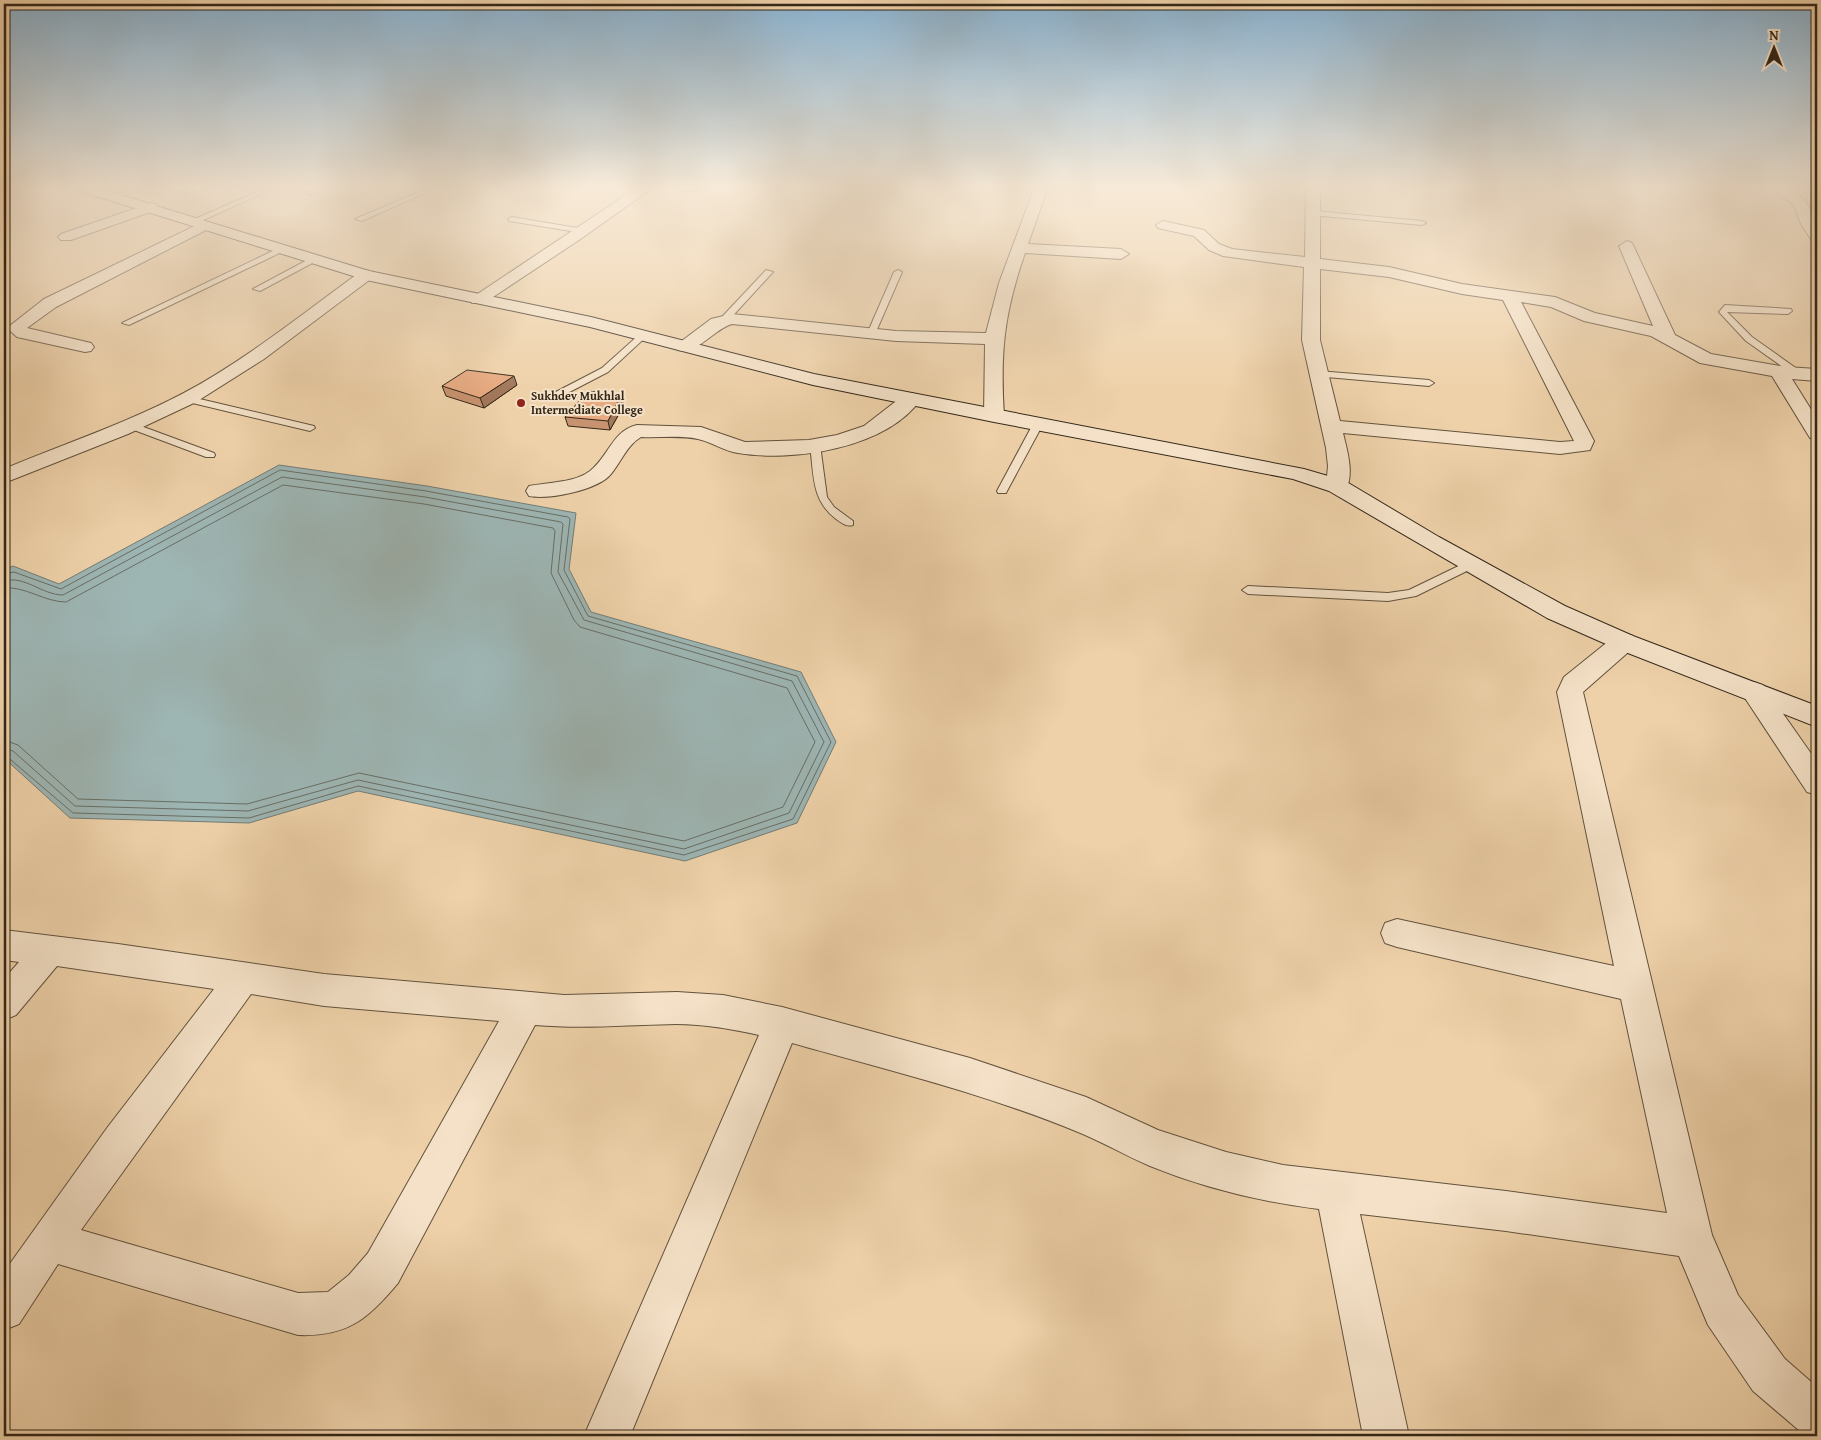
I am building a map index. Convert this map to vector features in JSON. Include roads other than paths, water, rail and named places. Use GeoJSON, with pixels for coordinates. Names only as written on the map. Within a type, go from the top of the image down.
{"type":"FeatureCollection","features":[{"type":"Feature","properties":{"kind":"street"},"geometry":{"type":"LineString","coordinates":[[85,347],[24,333],[16,328],[50,303],[137,256]]}},
{"type":"Feature","properties":{"kind":"street"},"geometry":{"type":"LineString","coordinates":[[302,256],[366,275],[644,335],[780,372],[994,416],[1297,473],[1337,486],[1556,612],[1624,642],[1817,717]]}},
{"type":"Feature","properties":{"kind":"street"},"geometry":{"type":"LineString","coordinates":[[478,300],[545,256]]}},
{"type":"Feature","properties":{"kind":"street"},"geometry":{"type":"LineString","coordinates":[[994,416],[992,374],[994,339],[1003,296],[1017,256]]}},
{"type":"Feature","properties":{"kind":"street"},"geometry":{"type":"LineString","coordinates":[[1256,256],[1389,272],[1462,289],[1555,302],[1590,317],[1667,337],[1706,359],[1792,373],[1817,375]]}},
{"type":"Feature","properties":{"kind":"street"},"geometry":{"type":"LineString","coordinates":[[1314,256],[1310,324],[1318,374],[1332,426],[1339,466],[1337,486]]}},
{"type":"Feature","properties":{"kind":"street"},"geometry":{"type":"LineString","coordinates":[[1631,256],[1667,337]]}},
{"type":"Feature","properties":{"kind":"street"},"geometry":{"type":"LineString","coordinates":[[4,477],[130,425],[187,399],[238,368],[366,275]]}},
{"type":"Feature","properties":{"kind":"street"},"geometry":{"type":"LineString","coordinates":[[1332,426],[1560,448],[1583,446],[1584,441],[1509,295]]}},
{"type":"Feature","properties":{"kind":"street"},"geometry":{"type":"LineString","coordinates":[[684,346],[724,320],[742,319],[871,334],[994,339]]}},
{"type":"Feature","properties":{"kind":"street"},"geometry":{"type":"LineString","coordinates":[[1792,373],[1781,377],[1783,382],[1817,434]]}},
{"type":"Feature","properties":{"kind":"street"},"geometry":{"type":"LineString","coordinates":[[537,491],[590,480],[604,469],[629,434],[637,431],[701,433],[728,445],[745,448],[815,445],[845,440],[872,429],[910,399]]}},
{"type":"Feature","properties":{"kind":"street"},"geometry":{"type":"LineString","coordinates":[[1624,642],[1573,684],[1570,692],[1634,986],[1692,1237],[1723,1310],[1769,1375],[1817,1416]]}},
{"type":"Feature","properties":{"kind":"street"},"geometry":{"type":"LineString","coordinates":[[1754,692],[1817,784]]}},
{"type":"Feature","properties":{"kind":"street"},"geometry":{"type":"LineString","coordinates":[[1397,933],[1634,986]]}},
{"type":"Feature","properties":{"kind":"street"},"geometry":{"type":"LineString","coordinates":[[4,945],[324,990],[564,1011],[626,1011],[677,1008],[714,1010],[782,1024],[970,1076],[1086,1116],[1154,1148],[1226,1171],[1283,1185],[1336,1193],[1506,1211],[1692,1237]]}},
{"type":"Feature","properties":{"kind":"street"},"geometry":{"type":"LineString","coordinates":[[4,1004],[49,951]]}},
{"type":"Feature","properties":{"kind":"street"},"geometry":{"type":"LineString","coordinates":[[4,1309],[48,1241],[158,1087],[243,978]]}},
{"type":"Feature","properties":{"kind":"street"},"geometry":{"type":"LineString","coordinates":[[48,1241],[298,1314],[325,1314],[346,1306],[366,1289],[382,1268],[525,1008]]}},
{"type":"Feature","properties":{"kind":"street"},"geometry":{"type":"LineString","coordinates":[[607,1436],[782,1024]]}},
{"type":"Feature","properties":{"kind":"street"},"geometry":{"type":"LineString","coordinates":[[1336,1193],[1357,1303],[1386,1436]]}},
{"type":"Feature","properties":{"kind":"lane"},"geometry":{"type":"LineString","coordinates":[[126,324],[269,256]]}},
{"type":"Feature","properties":{"kind":"lane"},"geometry":{"type":"LineString","coordinates":[[257,289],[314,260]]}},
{"type":"Feature","properties":{"kind":"lane"},"geometry":{"type":"LineString","coordinates":[[724,320],[769,272]]}},
{"type":"Feature","properties":{"kind":"lane"},"geometry":{"type":"LineString","coordinates":[[871,334],[898,272]]}},
{"type":"Feature","properties":{"kind":"lane"},"geometry":{"type":"LineString","coordinates":[[1788,311],[1734,307],[1725,308],[1723,312],[1750,339],[1792,373]]}},
{"type":"Feature","properties":{"kind":"lane"},"geometry":{"type":"LineString","coordinates":[[553,396],[604,370],[644,335]]}},
{"type":"Feature","properties":{"kind":"lane"},"geometry":{"type":"LineString","coordinates":[[1318,374],[1430,383]]}},
{"type":"Feature","properties":{"kind":"lane"},"geometry":{"type":"LineString","coordinates":[[187,399],[310,428]]}},
{"type":"Feature","properties":{"kind":"lane"},"geometry":{"type":"LineString","coordinates":[[1002,491],[1038,424]]}},
{"type":"Feature","properties":{"kind":"lane"},"geometry":{"type":"LineString","coordinates":[[130,425],[210,455]]}},
{"type":"Feature","properties":{"kind":"lane"},"geometry":{"type":"LineString","coordinates":[[815,445],[822,497],[830,508],[849,523]]}},
{"type":"Feature","properties":{"kind":"lane"},"geometry":{"type":"LineString","coordinates":[[1248,590],[1388,597],[1412,593],[1471,564]]}},
{"type":"Feature","properties":{"kind":"water"},"geometry":{"type":"Polygon","coordinates":[[[279,465],[427,486],[576,513],[569,569],[591,612],[801,672],[836,742],[797,823],[685,861],[358,791],[249,823],[70,818],[4,758],[4,570],[13,566],[59,584],[279,465]]]}},
{"type":"Feature","properties":{"kind":"place","name":"Sukhdev Mukhlal Intermediate College"},"geometry":{"type":"Point","coordinates":[521,403]}}]}
